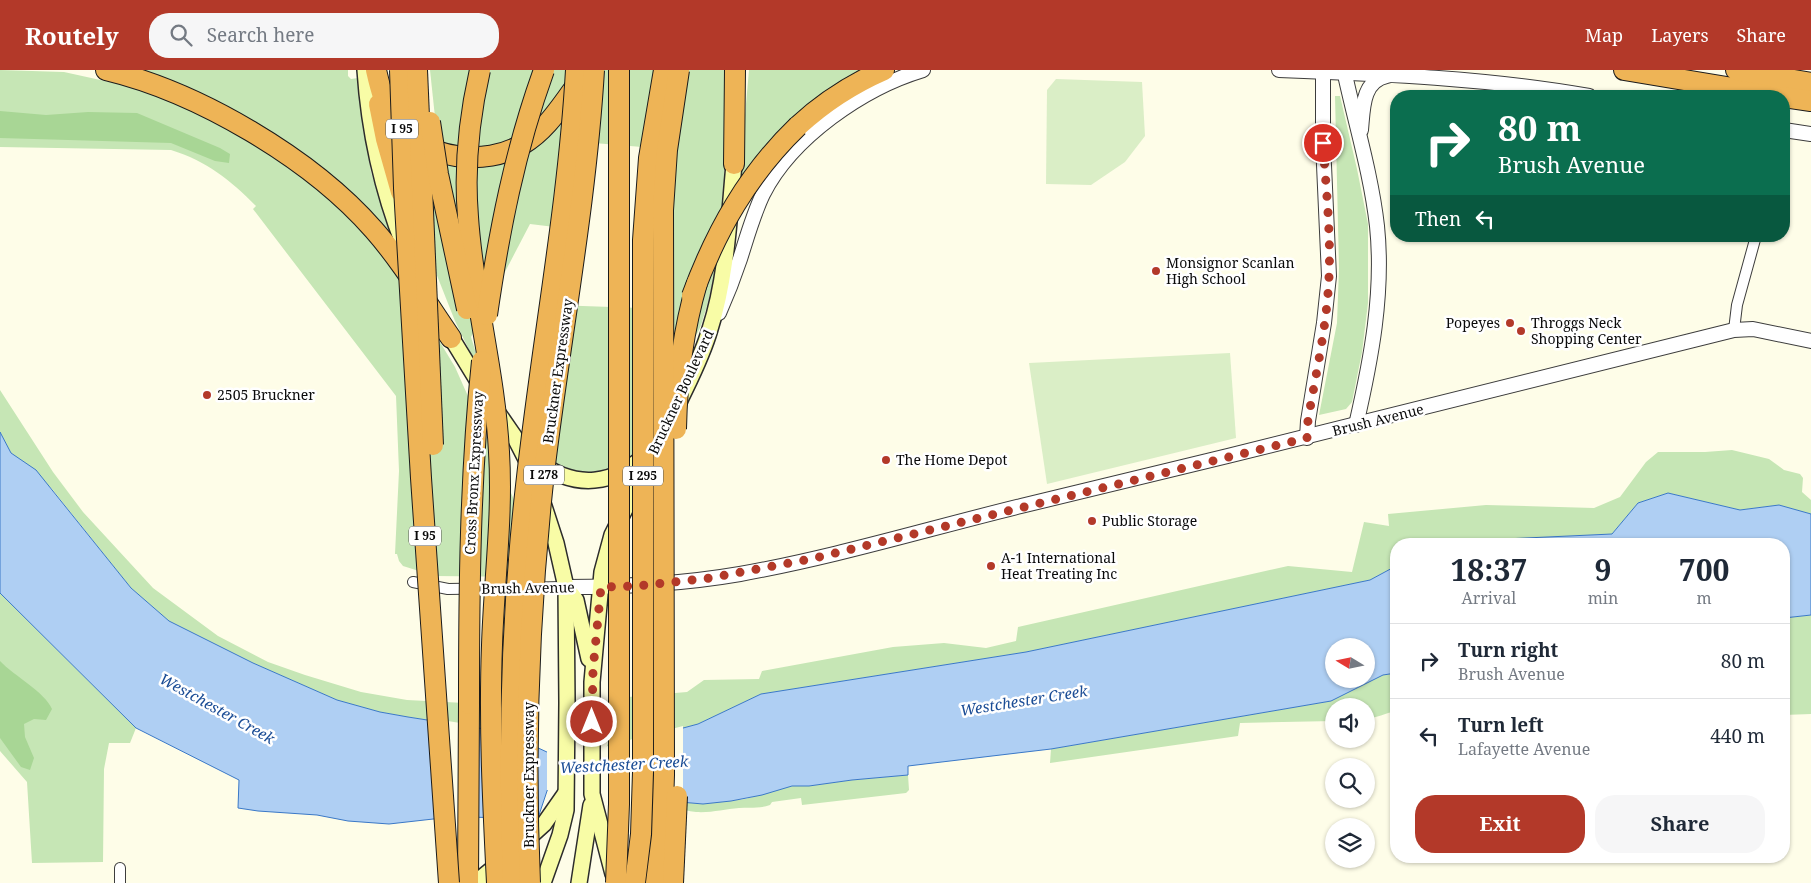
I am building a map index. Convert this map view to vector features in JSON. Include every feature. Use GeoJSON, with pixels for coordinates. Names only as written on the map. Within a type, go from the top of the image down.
{"type":"FeatureCollection","features":[{"type":"Feature","properties":{"kind":"highway"},"geometry":{"type":"LineString","coordinates":[[106,70],[150,83],[188,99],[254,135],[308,171],[342,199],[376,232],[451,338]]}},
{"type":"Feature","properties":{"kind":"highway"},"geometry":{"type":"LineString","coordinates":[[376,70],[380,109],[390,153],[410,222],[451,338]]}},
{"type":"Feature","properties":{"kind":"highway"},"geometry":{"type":"LineString","coordinates":[[376,70],[388,109],[404,132],[437,150],[451,155],[476,158],[505,152],[530,140],[553,118],[589,70]]}},
{"type":"Feature","properties":{"kind":"highway","name":"I 95"},"geometry":{"type":"LineString","coordinates":[[400,70],[405,198],[421,471],[449,883]]}},
{"type":"Feature","properties":{"kind":"highway"},"geometry":{"type":"LineString","coordinates":[[417,70],[449,790],[449,883]]}},
{"type":"Feature","properties":{"kind":"highway"},"geometry":{"type":"LineString","coordinates":[[424,70],[436,162],[472,332],[490,430],[495,469],[498,526]]}},
{"type":"Feature","properties":{"kind":"highway"},"geometry":{"type":"LineString","coordinates":[[480,70],[470,125],[467,207],[472,258],[496,414],[500,469],[491,699],[492,784],[497,883]]}},
{"type":"Feature","properties":{"kind":"highway","name":"Cross Bronx Expressway"},"geometry":{"type":"LineString","coordinates":[[468,883],[469,558],[472,479],[485,328],[502,222],[520,144],[544,70]]}},
{"type":"Feature","properties":{"kind":"highway","name":"Bruckner Expressway"},"geometry":{"type":"LineString","coordinates":[[513,883],[510,806],[511,709],[518,569],[528,469],[565,190],[576,70]]}},
{"type":"Feature","properties":{"kind":"highway","name":"Bruckner Expressway"},"geometry":{"type":"LineString","coordinates":[[530,883],[528,713],[536,553],[546,459],[583,194],[594,70]]}},
{"type":"Feature","properties":{"kind":"highway"},"geometry":{"type":"LineString","coordinates":[[616,883],[619,804],[619,70]]}},
{"type":"Feature","properties":{"kind":"highway","name":"I 295"},"geometry":{"type":"LineString","coordinates":[[635,883],[641,834],[643,779],[643,240],[648,168],[664,70]]}},
{"type":"Feature","properties":{"kind":"highway"},"geometry":{"type":"LineString","coordinates":[[656,883],[661,843],[664,789],[663,210],[670,127],[679,70]]}},
{"type":"Feature","properties":{"kind":"highway"},"geometry":{"type":"LineString","coordinates":[[734,164],[735,70]]}},
{"type":"Feature","properties":{"kind":"highway"},"geometry":{"type":"LineString","coordinates":[[663,472],[676,352],[697,283],[714,242],[735,204],[762,164],[798,126],[834,97],[884,70]]}},
{"type":"Feature","properties":{"kind":"highway"},"geometry":{"type":"LineString","coordinates":[[1624,70],[1744,90]]}},
{"type":"Feature","properties":{"kind":"highway"},"geometry":{"type":"LineString","coordinates":[[1736,70],[1811,83]]}},
{"type":"Feature","properties":{"kind":"highway"},"geometry":{"type":"LineString","coordinates":[[1790,98],[1811,102]]}},
{"type":"Feature","properties":{"kind":"highway"},"geometry":{"type":"LineString","coordinates":[[673,883],[677,788],[676,411],[683,341],[697,283]]}},
{"type":"Feature","properties":{"kind":"main road"},"geometry":{"type":"LineString","coordinates":[[365,70],[374,142],[392,213],[411,263],[451,338],[488,399],[514,436],[536,460],[558,475],[577,480],[597,480],[613,476],[636,463],[652,448],[665,429]]}},
{"type":"Feature","properties":{"kind":"main road","name":"Bruckner Boulevard"},"geometry":{"type":"LineString","coordinates":[[616,883],[592,794],[591,704],[604,560],[612,535],[703,350],[713,319],[721,280],[742,70]]}},
{"type":"Feature","properties":{"kind":"main road"},"geometry":{"type":"LineString","coordinates":[[514,436],[532,472],[552,526],[566,587],[566,810],[562,828],[543,883]]}},
{"type":"Feature","properties":{"kind":"main road"},"geometry":{"type":"LineString","coordinates":[[566,587],[576,600],[593,670]]}},
{"type":"Feature","properties":{"kind":"main road"},"geometry":{"type":"LineString","coordinates":[[475,883],[544,824],[556,809],[566,791]]}},
{"type":"Feature","properties":{"kind":"main road"},"geometry":{"type":"LineString","coordinates":[[579,883],[592,794]]}},
{"type":"Feature","properties":{"kind":"street"},"geometry":{"type":"LineString","coordinates":[[703,350],[728,293],[760,203],[781,166],[805,140],[843,110],[890,82],[923,70]]}},
{"type":"Feature","properties":{"kind":"street"},"geometry":{"type":"LineString","coordinates":[[1280,70],[1344,71],[1520,85],[1551,90]]}},
{"type":"Feature","properties":{"kind":"street"},"geometry":{"type":"LineString","coordinates":[[1307,438],[1308,420],[1327,307],[1329,276],[1323,143],[1323,71]]}},
{"type":"Feature","properties":{"kind":"street"},"geometry":{"type":"LineString","coordinates":[[1344,71],[1375,213],[1378,271],[1372,344],[1356,425]]}},
{"type":"Feature","properties":{"kind":"street"},"geometry":{"type":"LineString","coordinates":[[1360,140],[1368,89],[1378,78],[1392,75]]}},
{"type":"Feature","properties":{"kind":"street"},"geometry":{"type":"LineString","coordinates":[[1790,132],[1811,134]]}},
{"type":"Feature","properties":{"kind":"street"},"geometry":{"type":"LineString","coordinates":[[1734,330],[1737,305],[1754,242]]}},
{"type":"Feature","properties":{"kind":"street","name":"Brush Avenue"},"geometry":{"type":"LineString","coordinates":[[413,582],[448,589],[601,587],[637,586],[710,578],[811,559],[1307,438],[1734,330],[1753,329],[1811,341]]}},
{"type":"Feature","properties":{"kind":"street"},"geometry":{"type":"LineString","coordinates":[[120,868],[120,883]]}},
{"type":"Feature","properties":{"kind":"green space"},"geometry":{"type":"Polygon","coordinates":[[[0,70],[64,72],[155,92],[206,116],[307,177],[385,251],[455,367],[515,502],[521,577],[435,576],[403,566],[399,561],[397,554],[395,554],[399,471],[396,396],[253,209],[256,206],[217,172],[184,154],[171,150],[0,147],[0,70]]]}},
{"type":"Feature","properties":{"kind":"green space"},"geometry":{"type":"Polygon","coordinates":[[[143,70],[348,70],[348,76],[351,79],[358,78],[361,111],[371,172],[392,238],[378,219],[329,177],[142,74],[143,70]]]}},
{"type":"Feature","properties":{"kind":"green space"},"geometry":{"type":"Polygon","coordinates":[[[430,70],[579,70],[551,109],[520,136],[490,148],[443,145],[437,136],[430,70]]]}},
{"type":"Feature","properties":{"kind":"green space"},"geometry":{"type":"Polygon","coordinates":[[[599,70],[725,70],[725,160],[722,221],[713,280],[701,326],[692,339],[672,403],[629,458],[614,469],[587,475],[552,465],[554,305],[640,308],[642,147],[582,142],[571,229],[530,224],[471,337],[485,383],[455,321],[434,268],[432,165],[541,143],[555,130],[599,70]]]}},
{"type":"Feature","properties":{"kind":"green space"},"geometry":{"type":"Polygon","coordinates":[[[749,70],[865,70],[755,197],[739,183],[749,70]]]}},
{"type":"Feature","properties":{"kind":"green space"},"geometry":{"type":"Polygon","coordinates":[[[1056,79],[1142,82],[1145,136],[1125,162],[1091,185],[1046,184],[1047,90],[1056,79]]]}},
{"type":"Feature","properties":{"kind":"green space"},"geometry":{"type":"Polygon","coordinates":[[[1335,96],[1340,96],[1368,224],[1368,303],[1362,352],[1352,402],[1346,409],[1319,415],[1337,323],[1339,268],[1335,96]]]}},
{"type":"Feature","properties":{"kind":"green space"},"geometry":{"type":"Polygon","coordinates":[[[0,111],[46,115],[88,112],[137,113],[220,148],[230,154],[229,163],[215,161],[171,143],[0,138],[0,111]]]}},
{"type":"Feature","properties":{"kind":"green space"},"geometry":{"type":"Polygon","coordinates":[[[1230,353],[1236,438],[1047,484],[1029,363],[1230,353]]]}},
{"type":"Feature","properties":{"kind":"green space"},"geometry":{"type":"Polygon","coordinates":[[[0,390],[53,472],[83,512],[153,588],[218,636],[268,662],[361,692],[407,700],[503,705],[504,732],[380,712],[337,700],[253,663],[169,621],[131,588],[52,489],[11,453],[0,432],[0,390]]]}},
{"type":"Feature","properties":{"kind":"green space"},"geometry":{"type":"Polygon","coordinates":[[[1732,450],[1769,459],[1784,470],[1800,474],[1803,478],[1802,492],[1811,500],[1811,514],[1779,505],[1740,510],[1668,493],[1638,503],[1612,534],[1526,538],[1390,538],[1390,569],[1370,580],[1026,652],[761,694],[698,724],[605,750],[628,697],[687,692],[704,680],[759,679],[762,671],[893,647],[944,643],[986,648],[1016,641],[1018,627],[1288,566],[1352,572],[1364,522],[1389,526],[1388,514],[1486,505],[1594,508],[1620,497],[1646,462],[1658,452],[1732,450]]]}},
{"type":"Feature","properties":{"kind":"green space"},"geometry":{"type":"Polygon","coordinates":[[[0,593],[136,728],[130,743],[109,743],[104,769],[103,862],[32,863],[27,782],[0,751],[0,593]]]}},
{"type":"Feature","properties":{"kind":"green space"},"geometry":{"type":"Polygon","coordinates":[[[1811,615],[1811,714],[1790,715],[1790,617],[1811,615]]]}},
{"type":"Feature","properties":{"kind":"green space"},"geometry":{"type":"Polygon","coordinates":[[[0,661],[43,696],[52,709],[46,720],[34,719],[24,724],[25,737],[34,758],[30,770],[21,767],[0,738],[0,661]]]}},
{"type":"Feature","properties":{"kind":"green space"},"geometry":{"type":"Polygon","coordinates":[[[1390,674],[1390,713],[1375,718],[1375,698],[1337,698],[1357,688],[1375,688],[1375,679],[1390,674]]]}},
{"type":"Feature","properties":{"kind":"green space"},"geometry":{"type":"Polygon","coordinates":[[[1325,702],[1325,721],[1240,723],[1238,736],[1050,763],[1051,749],[1325,702]]]}},
{"type":"Feature","properties":{"kind":"green space"},"geometry":{"type":"Polygon","coordinates":[[[908,775],[909,790],[906,793],[802,805],[801,798],[772,802],[770,805],[762,807],[707,812],[690,811],[674,806],[652,797],[648,790],[690,803],[703,804],[745,799],[792,786],[809,786],[908,775]]]}},
{"type":"Feature","properties":{"kind":"water","name":"Westchester Creek"},"geometry":{"type":"Polygon","coordinates":[[[0,432],[11,453],[36,470],[131,588],[169,621],[253,663],[337,700],[380,712],[504,732],[549,753],[594,752],[698,724],[761,694],[1026,652],[1370,580],[1390,569],[1390,674],[1375,679],[1375,638],[1325,638],[1325,688],[1357,688],[1337,698],[1325,698],[1325,702],[1051,749],[908,766],[908,775],[809,786],[792,786],[762,795],[703,804],[680,802],[633,786],[549,785],[538,818],[451,817],[389,824],[348,821],[317,815],[258,811],[238,808],[239,780],[136,728],[0,593],[0,432]]]}},
{"type":"Feature","properties":{"kind":"water"},"geometry":{"type":"Polygon","coordinates":[[[1668,493],[1740,510],[1779,505],[1811,514],[1811,615],[1790,617],[1790,538],[1526,538],[1612,534],[1638,503],[1668,493]]]}},
{"type":"Feature","properties":{"kind":"pier"},"geometry":{"type":"Polygon","coordinates":[[[429,718],[479,726],[479,819],[451,820],[429,718]]]}},
{"type":"Feature","properties":{"kind":"pier"},"geometry":{"type":"Polygon","coordinates":[[[683,726],[683,805],[633,789],[610,788],[610,745],[683,726]]]}},
{"type":"Feature","properties":{"kind":"pier"},"geometry":{"type":"Polygon","coordinates":[[[608,746],[608,788],[550,788],[550,790],[547,790],[547,750],[594,750],[608,746]]]}},
{"type":"Feature","properties":{"kind":"place","name":"Monsignor Scanlan High School"},"geometry":{"type":"Point","coordinates":[1156,271]}},
{"type":"Feature","properties":{"kind":"place","name":"Popeyes"},"geometry":{"type":"Point","coordinates":[1510,323]}},
{"type":"Feature","properties":{"kind":"place","name":"Throggs Neck Shopping Center"},"geometry":{"type":"Point","coordinates":[1521,331]}},
{"type":"Feature","properties":{"kind":"place","name":"2505 Bruckner"},"geometry":{"type":"Point","coordinates":[207,395]}},
{"type":"Feature","properties":{"kind":"place","name":"The Home Depot"},"geometry":{"type":"Point","coordinates":[886,460]}},
{"type":"Feature","properties":{"kind":"place","name":"Public Storage"},"geometry":{"type":"Point","coordinates":[1092,521]}},
{"type":"Feature","properties":{"kind":"place","name":"A-1 International Heat Treating Inc"},"geometry":{"type":"Point","coordinates":[991,566]}},
{"type":"Feature","properties":{"kind":"route"},"geometry":{"type":"LineString","coordinates":[[592,722],[593,670],[601,587],[637,586],[742,574],[811,559],[1307,438],[1308,420],[1327,307],[1329,276],[1323,143]]}}]}
